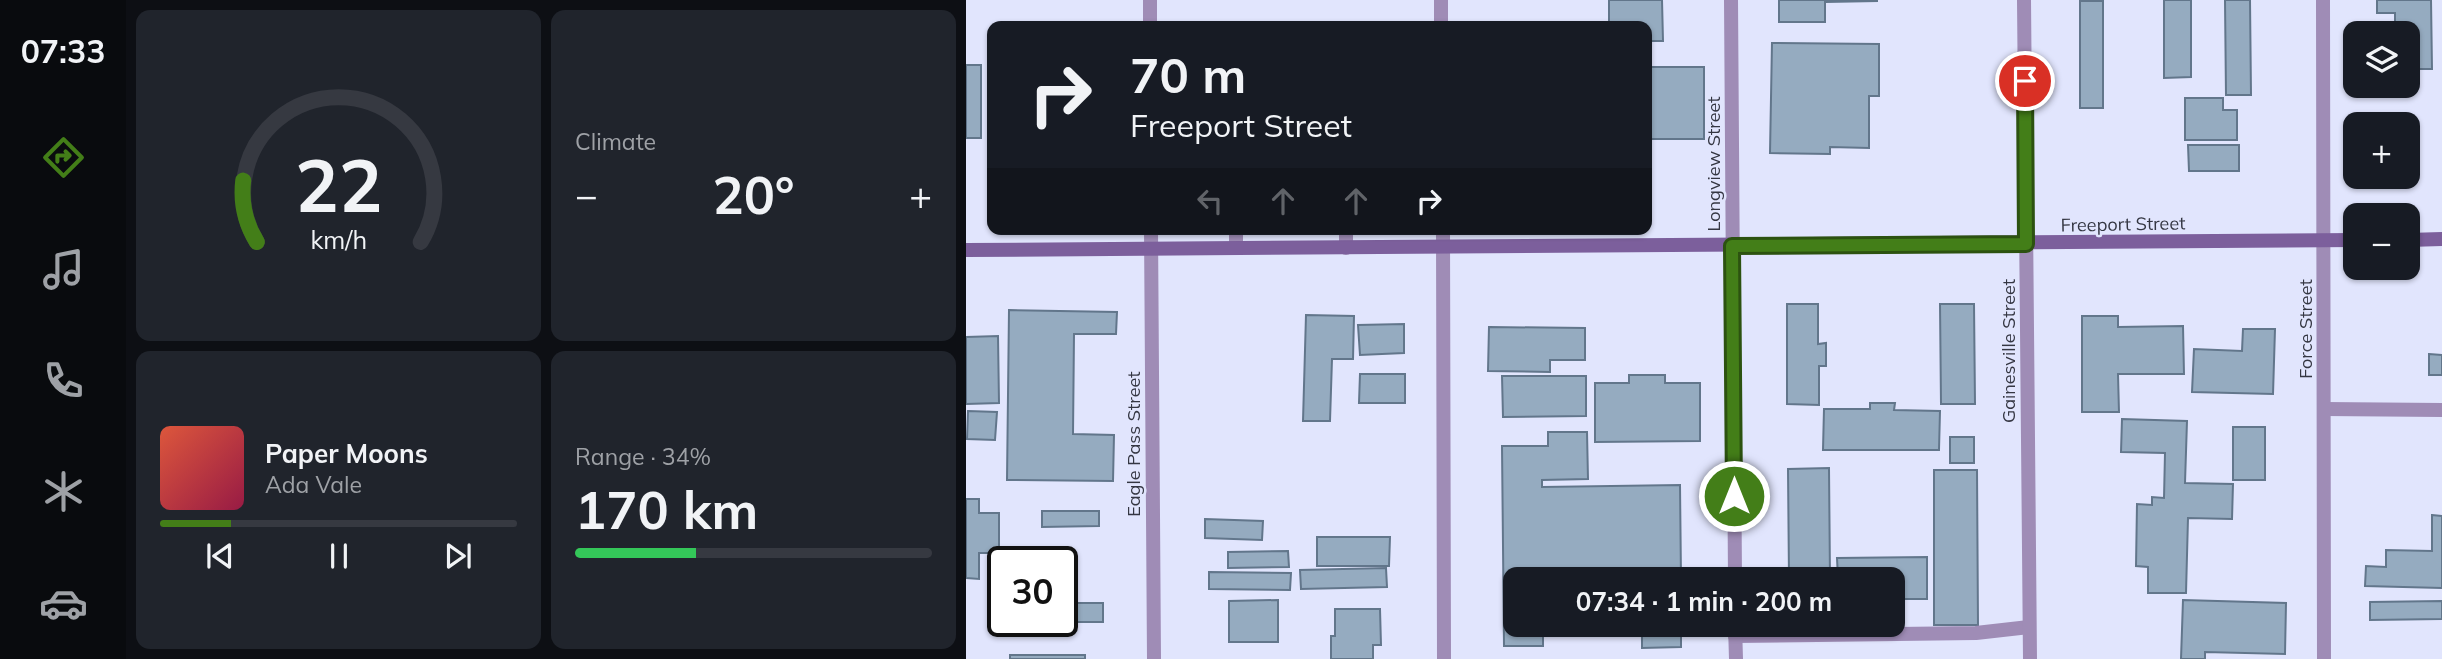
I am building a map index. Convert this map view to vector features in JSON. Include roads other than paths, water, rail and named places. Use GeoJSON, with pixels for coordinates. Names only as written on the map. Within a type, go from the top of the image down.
{"type":"FeatureCollection","features":[{"type":"Feature","properties":{"kind":"main road"},"geometry":{"type":"LineString","coordinates":[[2420,240],[2442,239]]}},
{"type":"Feature","properties":{"kind":"main road","name":"Freeport Street"},"geometry":{"type":"LineString","coordinates":[[966,250],[2343,240]]}},
{"type":"Feature","properties":{"kind":"street"},"geometry":{"type":"LineString","coordinates":[[1150,0],[1150,21]]}},
{"type":"Feature","properties":{"kind":"street"},"geometry":{"type":"LineString","coordinates":[[1441,0],[1441,21]]}},
{"type":"Feature","properties":{"kind":"street","name":"Longview Street"},"geometry":{"type":"LineString","coordinates":[[1731,0],[1735,567]]}},
{"type":"Feature","properties":{"kind":"street","name":"Gainesville Street"},"geometry":{"type":"LineString","coordinates":[[2024,0],[2029,659]]}},
{"type":"Feature","properties":{"kind":"street","name":"Force Street"},"geometry":{"type":"LineString","coordinates":[[2323,0],[2324,659]]}},
{"type":"Feature","properties":{"kind":"street","name":"Eagle Pass Street"},"geometry":{"type":"LineString","coordinates":[[1152,235],[1154,659]]}},
{"type":"Feature","properties":{"kind":"street"},"geometry":{"type":"LineString","coordinates":[[1236,235],[1236,248]]}},
{"type":"Feature","properties":{"kind":"street"},"geometry":{"type":"LineString","coordinates":[[1346,235],[1346,248]]}},
{"type":"Feature","properties":{"kind":"street"},"geometry":{"type":"LineString","coordinates":[[1443,235],[1444,659]]}},
{"type":"Feature","properties":{"kind":"street"},"geometry":{"type":"LineString","coordinates":[[2324,409],[2442,410]]}},
{"type":"Feature","properties":{"kind":"street"},"geometry":{"type":"LineString","coordinates":[[1905,632],[1976,633],[2029,627]]}},
{"type":"Feature","properties":{"kind":"street"},"geometry":{"type":"LineString","coordinates":[[1735,637],[1736,659]]}}]}
